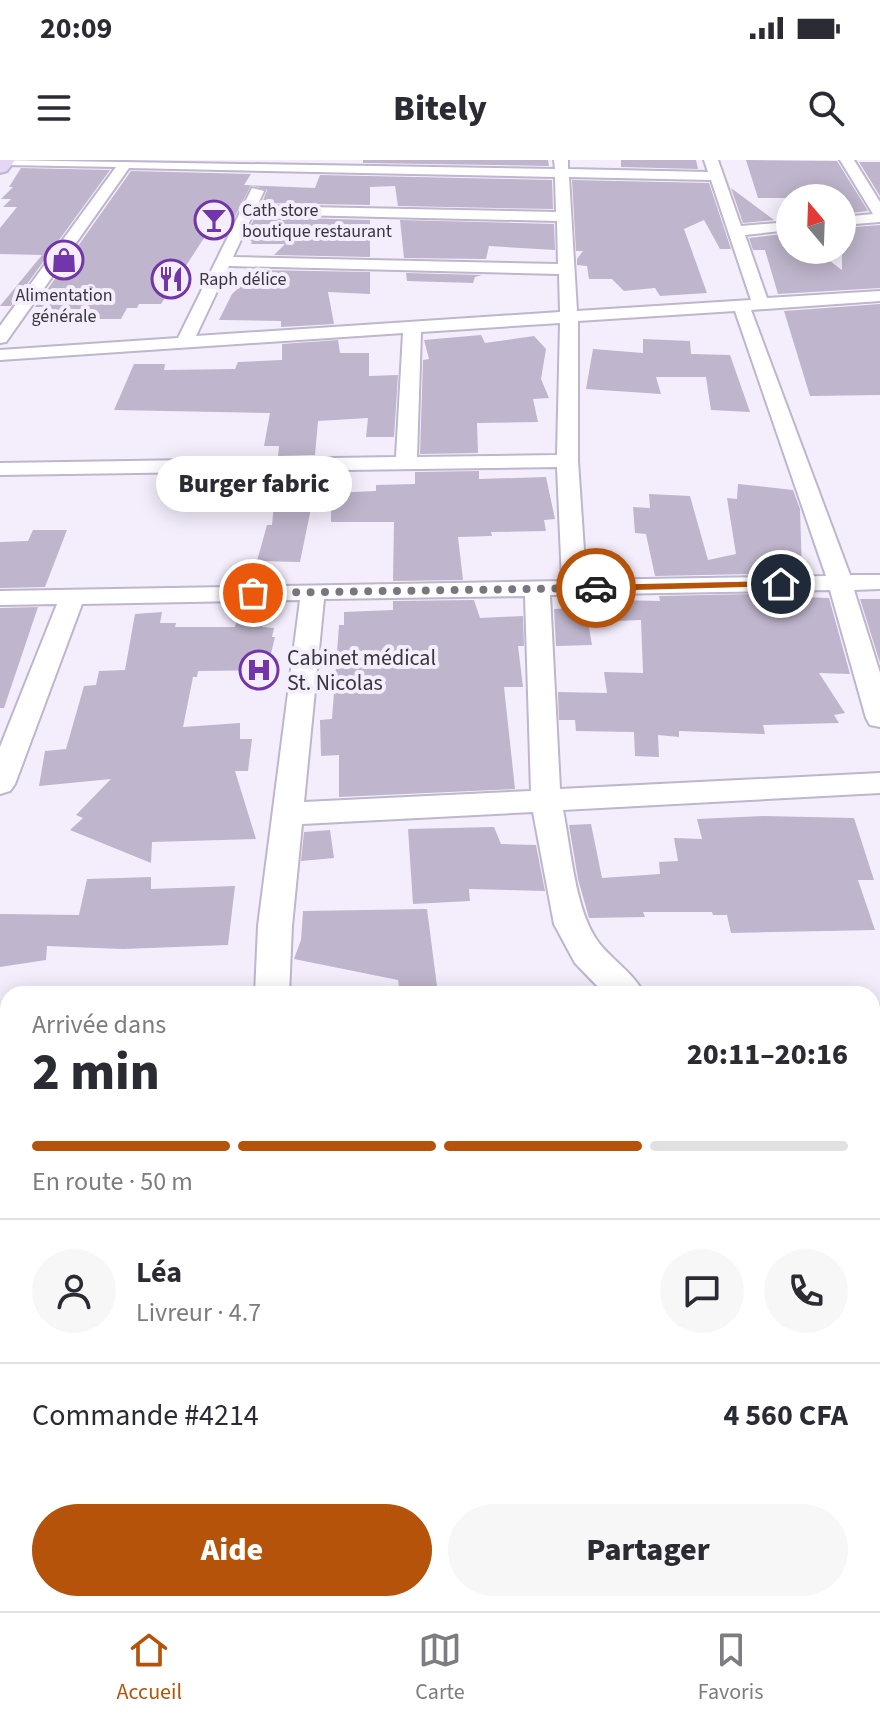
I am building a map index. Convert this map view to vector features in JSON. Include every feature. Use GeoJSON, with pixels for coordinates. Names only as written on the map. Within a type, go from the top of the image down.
{"type":"FeatureCollection","features":[{"type":"Feature","properties":{"kind":"main road"},"geometry":{"type":"LineString","coordinates":[[0,167],[6,160]]}},
{"type":"Feature","properties":{"kind":"street"},"geometry":{"type":"LineString","coordinates":[[6,160],[561,166],[716,176]]}},
{"type":"Feature","properties":{"kind":"street"},"geometry":{"type":"LineString","coordinates":[[711,160],[736,231],[751,304],[880,718]]}},
{"type":"Feature","properties":{"kind":"street"},"geometry":{"type":"LineString","coordinates":[[847,160],[880,216],[856,219]]}},
{"type":"Feature","properties":{"kind":"street"},"geometry":{"type":"LineString","coordinates":[[0,338],[126,163]]}},
{"type":"Feature","properties":{"kind":"street"},"geometry":{"type":"LineString","coordinates":[[184,343],[271,163]]}},
{"type":"Feature","properties":{"kind":"street"},"geometry":{"type":"LineString","coordinates":[[561,166],[569,317],[567,461],[574,588]]}},
{"type":"Feature","properties":{"kind":"street"},"geometry":{"type":"LineString","coordinates":[[247,210],[564,217]]}},
{"type":"Feature","properties":{"kind":"street"},"geometry":{"type":"LineString","coordinates":[[736,231],[776,227]]}},
{"type":"Feature","properties":{"kind":"street"},"geometry":{"type":"LineString","coordinates":[[222,261],[567,269]]}},
{"type":"Feature","properties":{"kind":"street"},"geometry":{"type":"LineString","coordinates":[[0,355],[880,296]]}},
{"type":"Feature","properties":{"kind":"street"},"geometry":{"type":"LineString","coordinates":[[406,463],[412,327]]}},
{"type":"Feature","properties":{"kind":"street"},"geometry":{"type":"LineString","coordinates":[[0,469],[567,461]]}},
{"type":"Feature","properties":{"kind":"street"},"geometry":{"type":"LineString","coordinates":[[0,598],[880,582]]}},
{"type":"Feature","properties":{"kind":"street"},"geometry":{"type":"LineString","coordinates":[[537,589],[546,800],[570,924],[587,953],[619,986]]}},
{"type":"Feature","properties":{"kind":"street"},"geometry":{"type":"LineString","coordinates":[[272,986],[275,926],[313,592]]}},
{"type":"Feature","properties":{"kind":"street"},"geometry":{"type":"LineString","coordinates":[[0,784],[72,597]]}},
{"type":"Feature","properties":{"kind":"street"},"geometry":{"type":"LineString","coordinates":[[289,814],[880,783]]}},
{"type":"Feature","properties":{"kind":"building"},"geometry":{"type":"Polygon","coordinates":[[[363,160],[548,160],[549,166],[363,163],[363,160]]]}},
{"type":"Feature","properties":{"kind":"building"},"geometry":{"type":"Polygon","coordinates":[[[621,160],[696,160],[698,169],[621,167],[621,160]]]}},
{"type":"Feature","properties":{"kind":"building"},"geometry":{"type":"Polygon","coordinates":[[[746,160],[837,161],[851,184],[776,184],[776,198],[758,198],[746,160]]]}},
{"type":"Feature","properties":{"kind":"building"},"geometry":{"type":"Polygon","coordinates":[[[859,162],[880,162],[880,196],[859,162]]]}},
{"type":"Feature","properties":{"kind":"building"},"geometry":{"type":"Polygon","coordinates":[[[21,168],[110,170],[11,306],[0,306],[42,255],[0,254],[0,228],[17,207],[3,207],[11,199],[1,199],[13,187],[9,187],[21,168]]]}},
{"type":"Feature","properties":{"kind":"building"},"geometry":{"type":"Polygon","coordinates":[[[131,171],[251,174],[244,185],[251,185],[225,236],[206,235],[161,304],[139,304],[137,308],[127,308],[121,319],[71,319],[67,325],[32,325],[43,307],[35,307],[131,171]]]}},
{"type":"Feature","properties":{"kind":"building"},"geometry":{"type":"Polygon","coordinates":[[[320,175],[552,180],[553,209],[398,206],[395,186],[370,187],[370,205],[262,203],[267,190],[252,185],[315,188],[320,175]]]}},
{"type":"Feature","properties":{"kind":"building"},"geometry":{"type":"Polygon","coordinates":[[[572,180],[709,183],[731,249],[720,249],[704,220],[684,229],[707,293],[660,296],[655,288],[624,291],[612,279],[589,279],[587,266],[577,265],[583,251],[576,251],[572,180]]]}},
{"type":"Feature","properties":{"kind":"building"},"geometry":{"type":"Polygon","coordinates":[[[731,188],[774,220],[743,223],[731,188]]]}},
{"type":"Feature","properties":{"kind":"building"},"geometry":{"type":"Polygon","coordinates":[[[856,192],[868,211],[856,212],[856,192]]]}},
{"type":"Feature","properties":{"kind":"building"},"geometry":{"type":"Polygon","coordinates":[[[255,217],[370,220],[370,257],[274,255],[285,244],[251,244],[252,241],[244,239],[255,217]]]}},
{"type":"Feature","properties":{"kind":"building"},"geometry":{"type":"Polygon","coordinates":[[[400,220],[554,224],[555,250],[489,246],[486,259],[404,258],[400,220]]]}},
{"type":"Feature","properties":{"kind":"building"},"geometry":{"type":"Polygon","coordinates":[[[880,225],[880,288],[778,294],[765,250],[753,250],[749,238],[776,235],[776,264],[834,264],[842,270],[842,264],[856,264],[856,227],[880,225]]]}},
{"type":"Feature","properties":{"kind":"building"},"geometry":{"type":"Polygon","coordinates":[[[258,270],[370,272],[370,294],[328,292],[334,324],[281,327],[281,321],[219,320],[232,294],[258,270]]]}},
{"type":"Feature","properties":{"kind":"building"},"geometry":{"type":"Polygon","coordinates":[[[406,273],[482,275],[475,277],[473,283],[407,281],[406,273]]]}},
{"type":"Feature","properties":{"kind":"building"},"geometry":{"type":"Polygon","coordinates":[[[880,304],[880,395],[810,396],[784,311],[880,304]]]}},
{"type":"Feature","properties":{"kind":"building"},"geometry":{"type":"Polygon","coordinates":[[[481,335],[485,343],[534,336],[546,349],[541,379],[549,398],[533,399],[538,422],[477,423],[478,453],[420,454],[423,360],[429,359],[424,340],[481,335]]]}},
{"type":"Feature","properties":{"kind":"building"},"geometry":{"type":"Polygon","coordinates":[[[643,339],[690,341],[691,354],[730,355],[750,412],[711,410],[706,377],[656,377],[661,394],[586,389],[593,349],[643,353],[643,339]]]}},
{"type":"Feature","properties":{"kind":"building"},"geometry":{"type":"Polygon","coordinates":[[[338,340],[340,353],[369,353],[369,376],[398,375],[394,437],[366,437],[368,418],[318,421],[315,455],[278,456],[279,446],[264,446],[270,413],[114,410],[134,364],[165,364],[164,370],[235,369],[238,362],[282,360],[282,344],[338,340]]]}},
{"type":"Feature","properties":{"kind":"building"},"geometry":{"type":"Polygon","coordinates":[[[479,471],[479,479],[546,477],[555,519],[544,520],[546,531],[491,532],[492,536],[458,537],[463,580],[393,581],[394,522],[331,522],[331,493],[376,491],[376,485],[415,484],[415,472],[479,471]]]}},
{"type":"Feature","properties":{"kind":"building"},"geometry":{"type":"Polygon","coordinates":[[[277,474],[318,474],[300,562],[257,561],[267,525],[272,525],[277,474]]]}},
{"type":"Feature","properties":{"kind":"building"},"geometry":{"type":"Polygon","coordinates":[[[738,484],[793,490],[800,509],[802,573],[655,576],[646,534],[635,533],[633,507],[650,508],[649,494],[690,496],[708,560],[736,554],[727,498],[737,499],[738,484]]]}},
{"type":"Feature","properties":{"kind":"building"},"geometry":{"type":"Polygon","coordinates":[[[33,530],[67,530],[45,587],[0,588],[0,542],[28,541],[33,530]]]}},
{"type":"Feature","properties":{"kind":"building"},"geometry":{"type":"Polygon","coordinates":[[[804,593],[805,597],[829,598],[850,674],[819,673],[845,713],[834,715],[839,723],[763,725],[765,734],[679,731],[679,737],[658,735],[659,757],[635,756],[634,732],[576,731],[575,720],[559,720],[558,692],[607,693],[604,672],[643,673],[641,620],[588,622],[592,645],[556,646],[554,609],[574,608],[572,599],[660,601],[659,596],[804,593]]]}},
{"type":"Feature","properties":{"kind":"building"},"geometry":{"type":"Polygon","coordinates":[[[860,599],[880,599],[880,663],[860,599]]]}},
{"type":"Feature","properties":{"kind":"building"},"geometry":{"type":"Polygon","coordinates":[[[474,600],[480,618],[523,616],[524,646],[518,646],[523,687],[504,687],[515,789],[339,797],[339,755],[321,756],[320,720],[332,719],[339,625],[344,625],[344,612],[393,610],[393,601],[474,600]]]}},
{"type":"Feature","properties":{"kind":"building"},"geometry":{"type":"Polygon","coordinates":[[[38,607],[4,708],[0,708],[0,608],[38,607]]]}},
{"type":"Feature","properties":{"kind":"building"},"geometry":{"type":"Polygon","coordinates":[[[162,612],[160,623],[176,623],[175,627],[235,627],[238,616],[265,616],[262,627],[274,628],[272,637],[275,637],[267,670],[198,671],[197,677],[193,677],[183,727],[240,723],[240,739],[252,739],[248,771],[235,771],[256,839],[152,842],[151,863],[70,830],[83,818],[76,815],[111,779],[39,786],[45,751],[66,749],[84,686],[96,685],[99,671],[125,670],[135,614],[162,612]]]}},
{"type":"Feature","properties":{"kind":"building"},"geometry":{"type":"Polygon","coordinates":[[[763,816],[854,818],[874,880],[858,880],[875,930],[731,933],[727,915],[713,915],[712,912],[643,912],[645,917],[589,918],[578,879],[569,825],[591,824],[602,878],[660,874],[659,862],[678,861],[674,838],[702,839],[697,819],[763,816]]]}},
{"type":"Feature","properties":{"kind":"building"},"geometry":{"type":"Polygon","coordinates":[[[494,827],[501,844],[536,845],[545,891],[469,889],[470,901],[413,904],[408,829],[494,827]]]}},
{"type":"Feature","properties":{"kind":"building"},"geometry":{"type":"Polygon","coordinates":[[[330,830],[334,858],[301,861],[304,832],[330,830]]]}},
{"type":"Feature","properties":{"kind":"building"},"geometry":{"type":"Polygon","coordinates":[[[151,877],[151,889],[235,886],[228,945],[123,949],[47,946],[46,960],[0,967],[0,914],[79,915],[87,879],[151,877]]]}},
{"type":"Feature","properties":{"kind":"building"},"geometry":{"type":"Polygon","coordinates":[[[427,909],[437,986],[399,986],[398,980],[294,959],[301,940],[303,911],[427,909]]]}},
{"type":"Feature","properties":{"kind":"way so far"},"geometry":{"type":"LineString","coordinates":[[253,593],[596,588]]}},
{"type":"Feature","properties":{"kind":"place","name":"Cath store boutique restaurant"},"geometry":{"type":"Point","coordinates":[214,220]}},
{"type":"Feature","properties":{"kind":"place","name":"Alimentation générale"},"geometry":{"type":"Point","coordinates":[64,260]}},
{"type":"Feature","properties":{"kind":"place","name":"Raph délice"},"geometry":{"type":"Point","coordinates":[171,279]}},
{"type":"Feature","properties":{"kind":"place","name":"Burger fabric"},"geometry":{"type":"Point","coordinates":[253,593]}},
{"type":"Feature","properties":{"kind":"place","name":"Cabinet médical St. Nicolas"},"geometry":{"type":"Point","coordinates":[259,670]}},
{"type":"Feature","properties":{"kind":"route"},"geometry":{"type":"LineString","coordinates":[[596,588],[781,584]]}}]}
